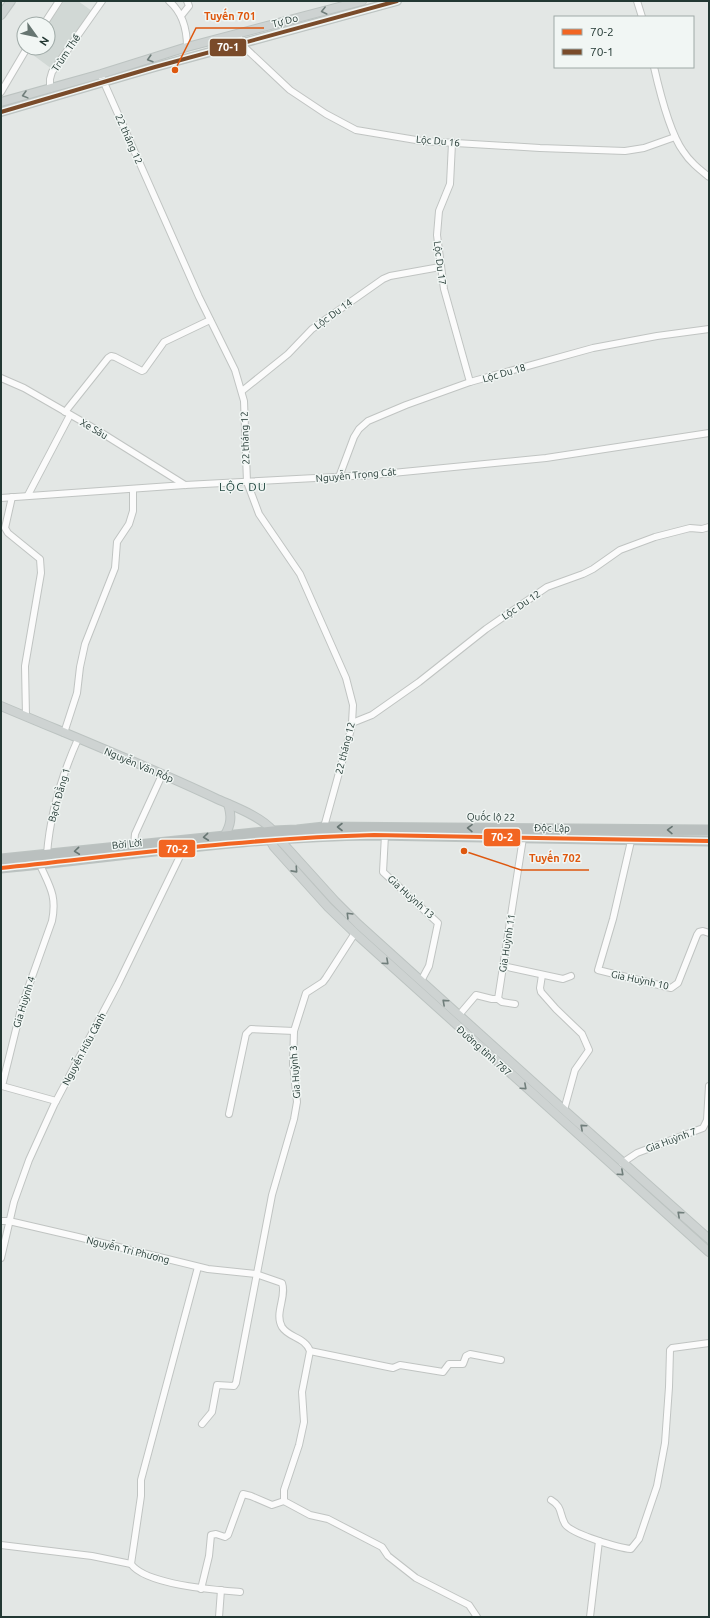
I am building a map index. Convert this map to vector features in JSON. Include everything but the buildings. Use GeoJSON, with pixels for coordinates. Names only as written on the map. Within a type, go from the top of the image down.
{"type":"FeatureCollection","features":[{"type":"Feature","properties":{"kind":"highway","name":"Quốc lộ 22"},"geometry":{"type":"LineString","coordinates":[[274,836],[297,830],[709,830]]}},
{"type":"Feature","properties":{"kind":"highway","name":"Độc Lập"},"geometry":{"type":"LineString","coordinates":[[324,831],[385,835],[631,841],[709,841]]}},
{"type":"Feature","properties":{"kind":"highway","name":"Bời Lời"},"geometry":{"type":"LineString","coordinates":[[1,859],[226,835],[274,836]]}},
{"type":"Feature","properties":{"kind":"highway","name":"Bời Lời"},"geometry":{"type":"LineString","coordinates":[[1,868],[184,848],[274,836]]}},
{"type":"Feature","properties":{"kind":"main road"},"geometry":{"type":"LineString","coordinates":[[1,15],[11,1]]}},
{"type":"Feature","properties":{"kind":"main road","name":"Tự Do"},"geometry":{"type":"LineString","coordinates":[[1,112],[103,78],[187,47],[362,1]]}},
{"type":"Feature","properties":{"kind":"main road","name":"Tự Do"},"geometry":{"type":"LineString","coordinates":[[1,102],[241,44],[397,1]]}},
{"type":"Feature","properties":{"kind":"main road","name":"Nguyễn Văn Rốp"},"geometry":{"type":"LineString","coordinates":[[1,706],[228,804],[269,826],[274,836]]}},
{"type":"Feature","properties":{"kind":"main road"},"geometry":{"type":"LineString","coordinates":[[226,835],[231,824],[231,814],[228,804]]}},
{"type":"Feature","properties":{"kind":"main road","name":"Đường tỉnh 787"},"geometry":{"type":"LineString","coordinates":[[274,836],[274,847],[355,933],[709,1252]]}},
{"type":"Feature","properties":{"kind":"main road","name":"Đường tỉnh 787"},"geometry":{"type":"LineString","coordinates":[[274,836],[344,910],[564,1110],[709,1239]]}},
{"type":"Feature","properties":{"kind":"street"},"geometry":{"type":"LineString","coordinates":[[49,16],[59,1]]}},
{"type":"Feature","properties":{"kind":"street","name":"Trùm Thể"},"geometry":{"type":"LineString","coordinates":[[50,89],[52,72],[102,1]]}},
{"type":"Feature","properties":{"kind":"street"},"geometry":{"type":"LineString","coordinates":[[170,1],[178,9],[185,25],[187,47]]}},
{"type":"Feature","properties":{"kind":"street"},"geometry":{"type":"LineString","coordinates":[[181,16],[189,6],[187,1]]}},
{"type":"Feature","properties":{"kind":"street"},"geometry":{"type":"LineString","coordinates":[[637,1],[642,16]]}},
{"type":"Feature","properties":{"kind":"street"},"geometry":{"type":"LineString","coordinates":[[238,33],[241,44]]}},
{"type":"Feature","properties":{"kind":"street","name":"Lộc Du 16"},"geometry":{"type":"LineString","coordinates":[[241,44],[290,90],[326,114],[356,130],[422,141],[625,151],[644,148],[675,137]]}},
{"type":"Feature","properties":{"kind":"street"},"geometry":{"type":"LineString","coordinates":[[1,92],[23,56]]}},
{"type":"Feature","properties":{"kind":"street"},"geometry":{"type":"LineString","coordinates":[[654,68],[675,137],[691,161],[709,177]]}},
{"type":"Feature","properties":{"kind":"street","name":"22 tháng 12"},"geometry":{"type":"LineString","coordinates":[[103,78],[210,320],[235,370],[244,401],[247,482],[258,514],[300,574],[343,672],[350,692],[353,705],[352,723],[324,831]]}},
{"type":"Feature","properties":{"kind":"street","name":"Lộc Du 17"},"geometry":{"type":"LineString","coordinates":[[452,143],[450,184],[439,211],[437,235],[440,268],[444,289],[470,382]]}},
{"type":"Feature","properties":{"kind":"street","name":"Lộc Du 14"},"geometry":{"type":"LineString","coordinates":[[242,391],[288,354],[312,329],[383,279],[390,276],[440,268]]}},
{"type":"Feature","properties":{"kind":"street"},"geometry":{"type":"LineString","coordinates":[[28,495],[68,414],[108,358],[115,356],[142,371],[164,342],[210,320]]}},
{"type":"Feature","properties":{"kind":"street","name":"Lộc Du 18"},"geometry":{"type":"LineString","coordinates":[[339,477],[354,437],[359,429],[368,421],[406,405],[470,382],[593,348],[657,336],[709,329]]}},
{"type":"Feature","properties":{"kind":"street","name":"Xe Sâu"},"geometry":{"type":"LineString","coordinates":[[1,378],[24,388],[107,436],[185,485]]}},
{"type":"Feature","properties":{"kind":"street","name":"Nguyễn Trọng Cát"},"geometry":{"type":"LineString","coordinates":[[1,498],[185,485],[339,477],[546,458],[709,433]]}},
{"type":"Feature","properties":{"kind":"street"},"geometry":{"type":"LineString","coordinates":[[64,733],[77,693],[80,667],[85,644],[115,568],[117,542],[129,524],[133,511],[133,489]]}},
{"type":"Feature","properties":{"kind":"street"},"geometry":{"type":"LineString","coordinates":[[12,497],[5,528],[8,533],[40,559],[41,573],[25,666],[26,716]]}},
{"type":"Feature","properties":{"kind":"street","name":"Lộc Du 12"},"geometry":{"type":"LineString","coordinates":[[352,723],[372,715],[419,682],[486,629],[547,587],[593,569],[620,550],[690,528],[702,529],[709,527]]}},
{"type":"Feature","properties":{"kind":"street","name":"Bạch Đằng 1"},"geometry":{"type":"LineString","coordinates":[[47,854],[49,832],[57,800],[78,739]]}},
{"type":"Feature","properties":{"kind":"street"},"geometry":{"type":"LineString","coordinates":[[134,845],[135,834],[162,775]]}},
{"type":"Feature","properties":{"kind":"street","name":"Gia Huỳnh 13"},"geometry":{"type":"LineString","coordinates":[[385,835],[383,872],[438,923],[429,966],[421,980]]}},
{"type":"Feature","properties":{"kind":"street","name":"Gia Huỳnh 11"},"geometry":{"type":"LineString","coordinates":[[498,999],[523,838]]}},
{"type":"Feature","properties":{"kind":"street","name":"Gia Huỳnh 10"},"geometry":{"type":"LineString","coordinates":[[631,841],[613,919],[598,970],[671,988],[678,983],[699,932],[703,931],[709,933]]}},
{"type":"Feature","properties":{"kind":"street","name":"Nguyễn Hữu Cảnh"},"geometry":{"type":"LineString","coordinates":[[1,1258],[14,1202],[29,1160],[56,1101],[118,984],[184,848]]}},
{"type":"Feature","properties":{"kind":"street","name":"Gia Huỳnh 4"},"geometry":{"type":"LineString","coordinates":[[40,864],[54,898],[52,921],[22,1005],[2,1086],[56,1101]]}},
{"type":"Feature","properties":{"kind":"street","name":"Gia Huỳnh 3"},"geometry":{"type":"LineString","coordinates":[[202,1424],[212,1412],[217,1385],[234,1386],[236,1384],[272,1195],[294,1119],[297,1102],[293,1064],[294,1031],[306,993],[323,982],[355,933]]}},
{"type":"Feature","properties":{"kind":"street"},"geometry":{"type":"LineString","coordinates":[[503,966],[563,979],[571,976]]}},
{"type":"Feature","properties":{"kind":"street"},"geometry":{"type":"LineString","coordinates":[[542,975],[540,988],[542,992],[556,1009],[582,1034],[589,1050],[575,1070],[564,1110]]}},
{"type":"Feature","properties":{"kind":"street"},"geometry":{"type":"LineString","coordinates":[[459,1015],[476,994],[492,999],[498,999],[502,1002],[515,1004]]}},
{"type":"Feature","properties":{"kind":"street"},"geometry":{"type":"LineString","coordinates":[[229,1114],[246,1034],[248,1031],[251,1029],[294,1031]]}},
{"type":"Feature","properties":{"kind":"street","name":"Gia Huỳnh 7"},"geometry":{"type":"LineString","coordinates":[[622,1162],[637,1153],[703,1128],[707,1120],[709,1086]]}},
{"type":"Feature","properties":{"kind":"street","name":"Nguyễn Tri Phương"},"geometry":{"type":"LineString","coordinates":[[1,1221],[78,1237],[198,1267],[256,1274],[282,1283],[283,1294],[280,1310],[282,1326],[287,1332],[304,1341],[308,1345],[310,1351]]}},
{"type":"Feature","properties":{"kind":"street"},"geometry":{"type":"LineString","coordinates":[[198,1267],[141,1480],[141,1496],[131,1564],[135,1570],[181,1585],[201,1589],[240,1592]]}},
{"type":"Feature","properties":{"kind":"street"},"geometry":{"type":"LineString","coordinates":[[554,1501],[559,1507],[564,1523],[567,1527],[599,1541],[631,1549],[638,1539],[657,1486],[665,1443],[670,1350],[672,1348],[709,1343]]}},
{"type":"Feature","properties":{"kind":"street"},"geometry":{"type":"LineString","coordinates":[[284,1502],[284,1490],[299,1445],[304,1422],[302,1392],[310,1351],[393,1368],[400,1365],[443,1372],[449,1364],[463,1364],[466,1356],[470,1354],[501,1360]]}},
{"type":"Feature","properties":{"kind":"street"},"geometry":{"type":"LineString","coordinates":[[201,1589],[209,1556],[211,1536],[216,1534],[225,1537],[228,1535],[243,1494],[272,1505],[284,1502],[310,1515],[328,1519],[382,1547],[388,1556],[416,1578],[469,1605],[477,1617]]}},
{"type":"Feature","properties":{"kind":"street"},"geometry":{"type":"LineString","coordinates":[[590,1617],[599,1541]]}},
{"type":"Feature","properties":{"kind":"street"},"geometry":{"type":"LineString","coordinates":[[1,1545],[92,1556],[131,1564]]}},
{"type":"Feature","properties":{"kind":"street"},"geometry":{"type":"LineString","coordinates":[[219,1617],[221,1590]]}},
{"type":"Feature","properties":{"kind":"shaded area"},"geometry":{"type":"Polygon","coordinates":[[[64,1],[78,1],[92,11],[52,69],[34,56],[56,56],[56,16],[54,16],[64,1]]]}},
{"type":"Feature","properties":{"kind":"transit line","name":"70-1"},"geometry":{"type":"LineString","coordinates":[[1,112],[155,67],[397,1]]}},
{"type":"Feature","properties":{"kind":"transit line","name":"70-2"},"geometry":{"type":"LineString","coordinates":[[1,868],[234,843],[374,835],[709,841]]}},
{"type":"Feature","properties":{"kind":"place","name":"Tuyến 701"},"geometry":{"type":"Point","coordinates":[175,70]}},
{"type":"Feature","properties":{"kind":"place","name":"Tuyến 702"},"geometry":{"type":"Point","coordinates":[464,851]}},
{"type":"Feature","properties":{"kind":"district","name":"LỘC DU"},"geometry":{"type":"Point","coordinates":[243,486]}}]}
